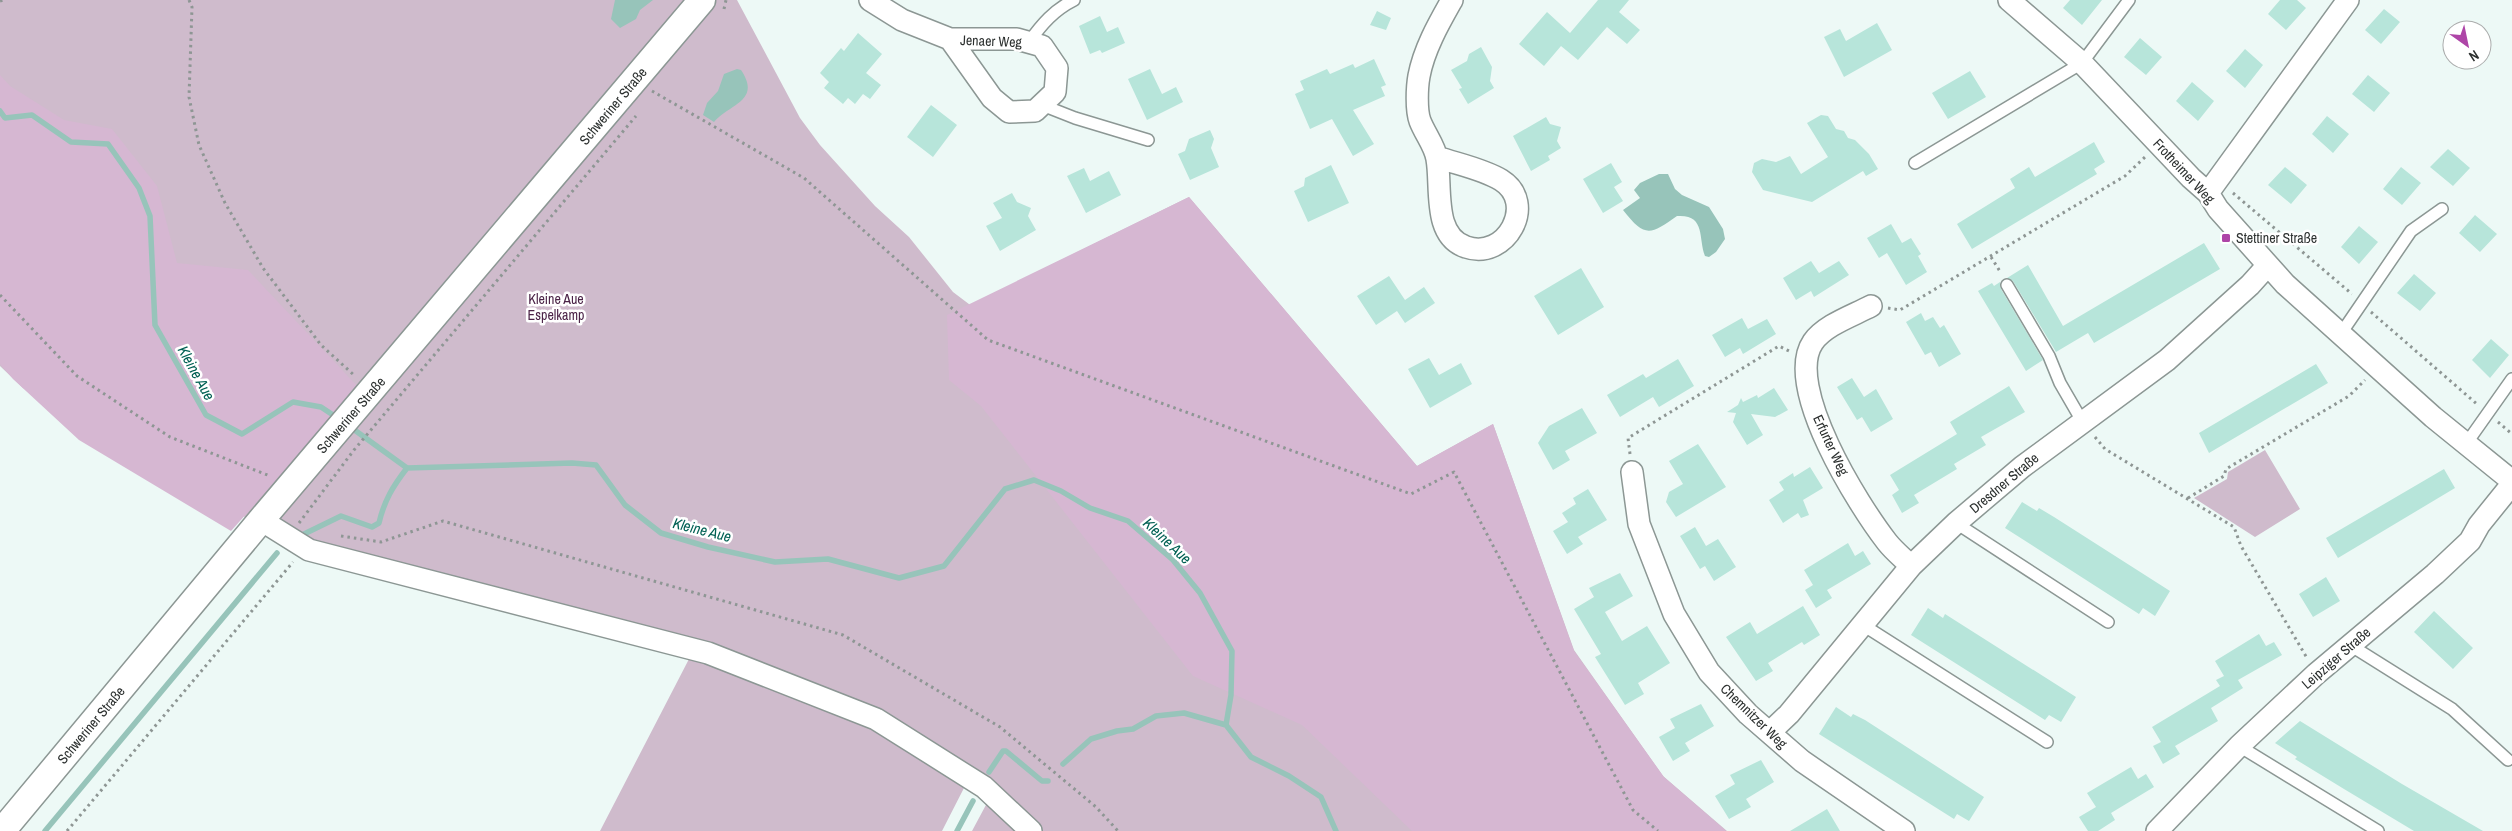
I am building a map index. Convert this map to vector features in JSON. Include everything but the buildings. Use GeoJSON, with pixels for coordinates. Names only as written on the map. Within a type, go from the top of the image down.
{"type":"FeatureCollection","features":[{"type":"Feature","properties":{"kind":"street","name":"Jenaer Weg"},"geometry":{"type":"LineString","coordinates":[[870,0],[902,20],[950,39],[1018,39],[1042,46],[1057,68],[1055,92],[1035,112],[1009,112],[992,98],[950,39]]}},
{"type":"Feature","properties":{"kind":"street"},"geometry":{"type":"LineString","coordinates":[[1437,157],[1502,180],[1514,194],[1518,208],[1515,225],[1502,242],[1485,249],[1465,247],[1451,237],[1442,217],[1437,157],[1419,119],[1419,76],[1436,27],[1452,0]]}},
{"type":"Feature","properties":{"kind":"street","name":"Frotheimer Weg"},"geometry":{"type":"LineString","coordinates":[[2009,0],[2082,63],[2208,193],[2218,209],[2268,265],[2378,368],[2512,483]]}},
{"type":"Feature","properties":{"kind":"street"},"geometry":{"type":"LineString","coordinates":[[2208,193],[2348,0]]}},
{"type":"Feature","properties":{"kind":"street","name":"Schweriner Straße"},"geometry":{"type":"LineString","coordinates":[[2,831],[292,484],[344,442],[364,420],[372,391],[646,91],[711,8]]}},
{"type":"Feature","properties":{"kind":"street","name":"Dresdner Straße"},"geometry":{"type":"LineString","coordinates":[[1770,732],[1789,714],[1911,566],[1956,523],[2022,467],[2167,360],[2250,285],[2268,265]]}},
{"type":"Feature","properties":{"kind":"street","name":"Erfurter Weg"},"geometry":{"type":"LineString","coordinates":[[1870,306],[1822,332],[1812,344],[1808,360],[1806,383],[1820,429],[1861,504],[1887,543],[1911,566]]}},
{"type":"Feature","properties":{"kind":"street","name":"Chemnitzer Weg"},"geometry":{"type":"LineString","coordinates":[[1632,472],[1639,524],[1674,614],[1710,672],[1748,714],[1802,761],[1904,831]]}},
{"type":"Feature","properties":{"kind":"street","name":"Leipziger Straße"},"geometry":{"type":"LineString","coordinates":[[2157,831],[2239,746],[2316,674],[2470,540],[2479,525],[2512,483]]}},
{"type":"Feature","properties":{"kind":"street"},"geometry":{"type":"LineString","coordinates":[[261,520],[302,546],[708,653],[876,719],[984,787],[1031,831]]}},
{"type":"Feature","properties":{"kind":"lane"},"geometry":{"type":"LineString","coordinates":[[1029,42],[1041,25],[1056,10],[1074,0]]}},
{"type":"Feature","properties":{"kind":"lane"},"geometry":{"type":"LineString","coordinates":[[1915,163],[2082,63],[2128,0]]}},
{"type":"Feature","properties":{"kind":"lane"},"geometry":{"type":"LineString","coordinates":[[1042,105],[1075,118],[1148,140]]}},
{"type":"Feature","properties":{"kind":"lane"},"geometry":{"type":"LineString","coordinates":[[2340,334],[2411,231],[2442,209]]}},
{"type":"Feature","properties":{"kind":"lane"},"geometry":{"type":"LineString","coordinates":[[2007,285],[2049,356],[2060,383],[2082,421]]}},
{"type":"Feature","properties":{"kind":"lane"},"geometry":{"type":"LineString","coordinates":[[2466,444],[2512,379]]}},
{"type":"Feature","properties":{"kind":"lane"},"geometry":{"type":"LineString","coordinates":[[1956,523],[2108,622]]}},
{"type":"Feature","properties":{"kind":"lane"},"geometry":{"type":"LineString","coordinates":[[1862,625],[2047,742]]}},
{"type":"Feature","properties":{"kind":"lane"},"geometry":{"type":"LineString","coordinates":[[2350,645],[2452,709],[2508,760]]}},
{"type":"Feature","properties":{"kind":"lane"},"geometry":{"type":"LineString","coordinates":[[2239,746],[2378,831]]}},
{"type":"Feature","properties":{"kind":"path"},"geometry":{"type":"LineString","coordinates":[[189,0],[192,7],[189,96],[199,145],[225,203],[263,268],[321,345],[372,391]]}},
{"type":"Feature","properties":{"kind":"path"},"geometry":{"type":"LineString","coordinates":[[711,8],[726,0]]}},
{"type":"Feature","properties":{"kind":"path"},"geometry":{"type":"LineString","coordinates":[[646,91],[661,86]]}},
{"type":"Feature","properties":{"kind":"path"},"geometry":{"type":"LineString","coordinates":[[646,91],[804,178],[988,340],[1411,494],[1454,472],[1633,810],[1658,831]]}},
{"type":"Feature","properties":{"kind":"path"},"geometry":{"type":"LineString","coordinates":[[302,546],[294,529],[344,442],[637,114]]}},
{"type":"Feature","properties":{"kind":"path"},"geometry":{"type":"LineString","coordinates":[[1870,306],[1900,310],[2125,176],[2159,144]]}},
{"type":"Feature","properties":{"kind":"path"},"geometry":{"type":"LineString","coordinates":[[0,295],[77,376],[170,437],[292,484]]}},
{"type":"Feature","properties":{"kind":"path"},"geometry":{"type":"LineString","coordinates":[[1632,472],[1628,438],[1779,346],[1808,360]]}},
{"type":"Feature","properties":{"kind":"path"},"geometry":{"type":"LineString","coordinates":[[2188,498],[2224,476],[2226,469],[2349,396],[2378,368]]}},
{"type":"Feature","properties":{"kind":"path"},"geometry":{"type":"LineString","coordinates":[[2082,421],[2104,449],[2234,527],[2241,546],[2316,674]]}},
{"type":"Feature","properties":{"kind":"path"},"geometry":{"type":"LineString","coordinates":[[67,831],[290,566],[302,546],[333,535],[381,542],[443,521],[843,635],[1000,727],[1096,807],[1118,831]]}},
{"type":"Feature","properties":{"kind":"green space","name":"Kleine Aue Espelkamp"},"geometry":{"type":"Polygon","coordinates":[[[0,0],[737,0],[800,118],[820,145],[875,206],[909,237],[953,292],[994,323],[1049,266],[1189,197],[1417,466],[1493,424],[1574,650],[1663,776],[1727,831],[972,831],[987,803],[965,786],[942,831],[600,831],[689,659],[304,558],[288,551],[241,514],[23,388],[0,366],[0,0]]]}},
{"type":"Feature","properties":{"kind":"green space"},"geometry":{"type":"Polygon","coordinates":[[[2265,450],[2300,509],[2255,537],[2194,498],[2227,479],[2228,472],[2265,450]]]}},
{"type":"Feature","properties":{"kind":"shaded area"},"geometry":{"type":"Polygon","coordinates":[[[615,0],[653,0],[640,10],[636,19],[620,28],[611,19],[615,0]]]}},
{"type":"Feature","properties":{"kind":"shaded area"},"geometry":{"type":"Polygon","coordinates":[[[737,69],[741,70],[746,80],[748,89],[746,95],[714,122],[703,115],[707,103],[718,91],[724,74],[737,69]]]}},
{"type":"Feature","properties":{"kind":"shaded area"},"geometry":{"type":"Polygon","coordinates":[[[0,75],[10,86],[64,120],[112,129],[157,186],[177,263],[248,270],[359,388],[231,531],[79,440],[13,379],[0,364],[0,75]]]}},
{"type":"Feature","properties":{"kind":"shaded area"},"geometry":{"type":"Polygon","coordinates":[[[1659,174],[1668,174],[1675,189],[1682,195],[1709,207],[1723,229],[1725,239],[1716,252],[1709,257],[1705,256],[1699,228],[1693,219],[1686,216],[1677,216],[1660,227],[1648,231],[1637,225],[1623,210],[1640,198],[1634,190],[1640,183],[1659,174]]]}},
{"type":"Feature","properties":{"kind":"shaded area"},"geometry":{"type":"Polygon","coordinates":[[[1189,197],[1417,466],[1493,424],[1574,651],[1664,777],[1726,831],[1412,831],[1302,725],[1193,676],[981,406],[949,380],[947,315],[1189,197]]]}},
{"type":"Feature","properties":{"kind":"waterway","name":"Kleine Aue"},"geometry":{"type":"LineString","coordinates":[[0,111],[5,118],[32,115],[71,142],[108,144],[139,188],[150,216],[155,325],[206,415],[242,434],[293,402],[321,407],[339,419]]}},
{"type":"Feature","properties":{"kind":"waterway","name":"Kleine Aue"},"geometry":{"type":"LineString","coordinates":[[349,426],[407,468],[572,463],[596,465],[625,505],[661,533],[708,547],[775,562],[828,559],[899,578],[944,566],[1005,489],[1034,480],[1061,491],[1090,508],[1128,521],[1173,560],[1200,593],[1232,651],[1231,695],[1226,725],[1251,757],[1289,776],[1321,797],[1336,831]]}},
{"type":"Feature","properties":{"kind":"waterway"},"geometry":{"type":"LineString","coordinates":[[304,534],[341,516],[372,527],[379,523],[390,494],[407,468]]}},
{"type":"Feature","properties":{"kind":"waterway"},"geometry":{"type":"LineString","coordinates":[[45,831],[277,553]]}},
{"type":"Feature","properties":{"kind":"waterway"},"geometry":{"type":"LineString","coordinates":[[1063,764],[1091,739],[1117,731],[1133,729],[1156,716],[1184,713],[1226,725]]}},
{"type":"Feature","properties":{"kind":"waterway"},"geometry":{"type":"LineString","coordinates":[[989,772],[1003,751],[1006,751],[1042,781],[1048,781]]}},
{"type":"Feature","properties":{"kind":"waterway"},"geometry":{"type":"LineString","coordinates":[[957,831],[973,801]]}},
{"type":"Feature","properties":{"kind":"place","name":"Stettiner Straße"},"geometry":{"type":"Point","coordinates":[2226,238]}}]}
